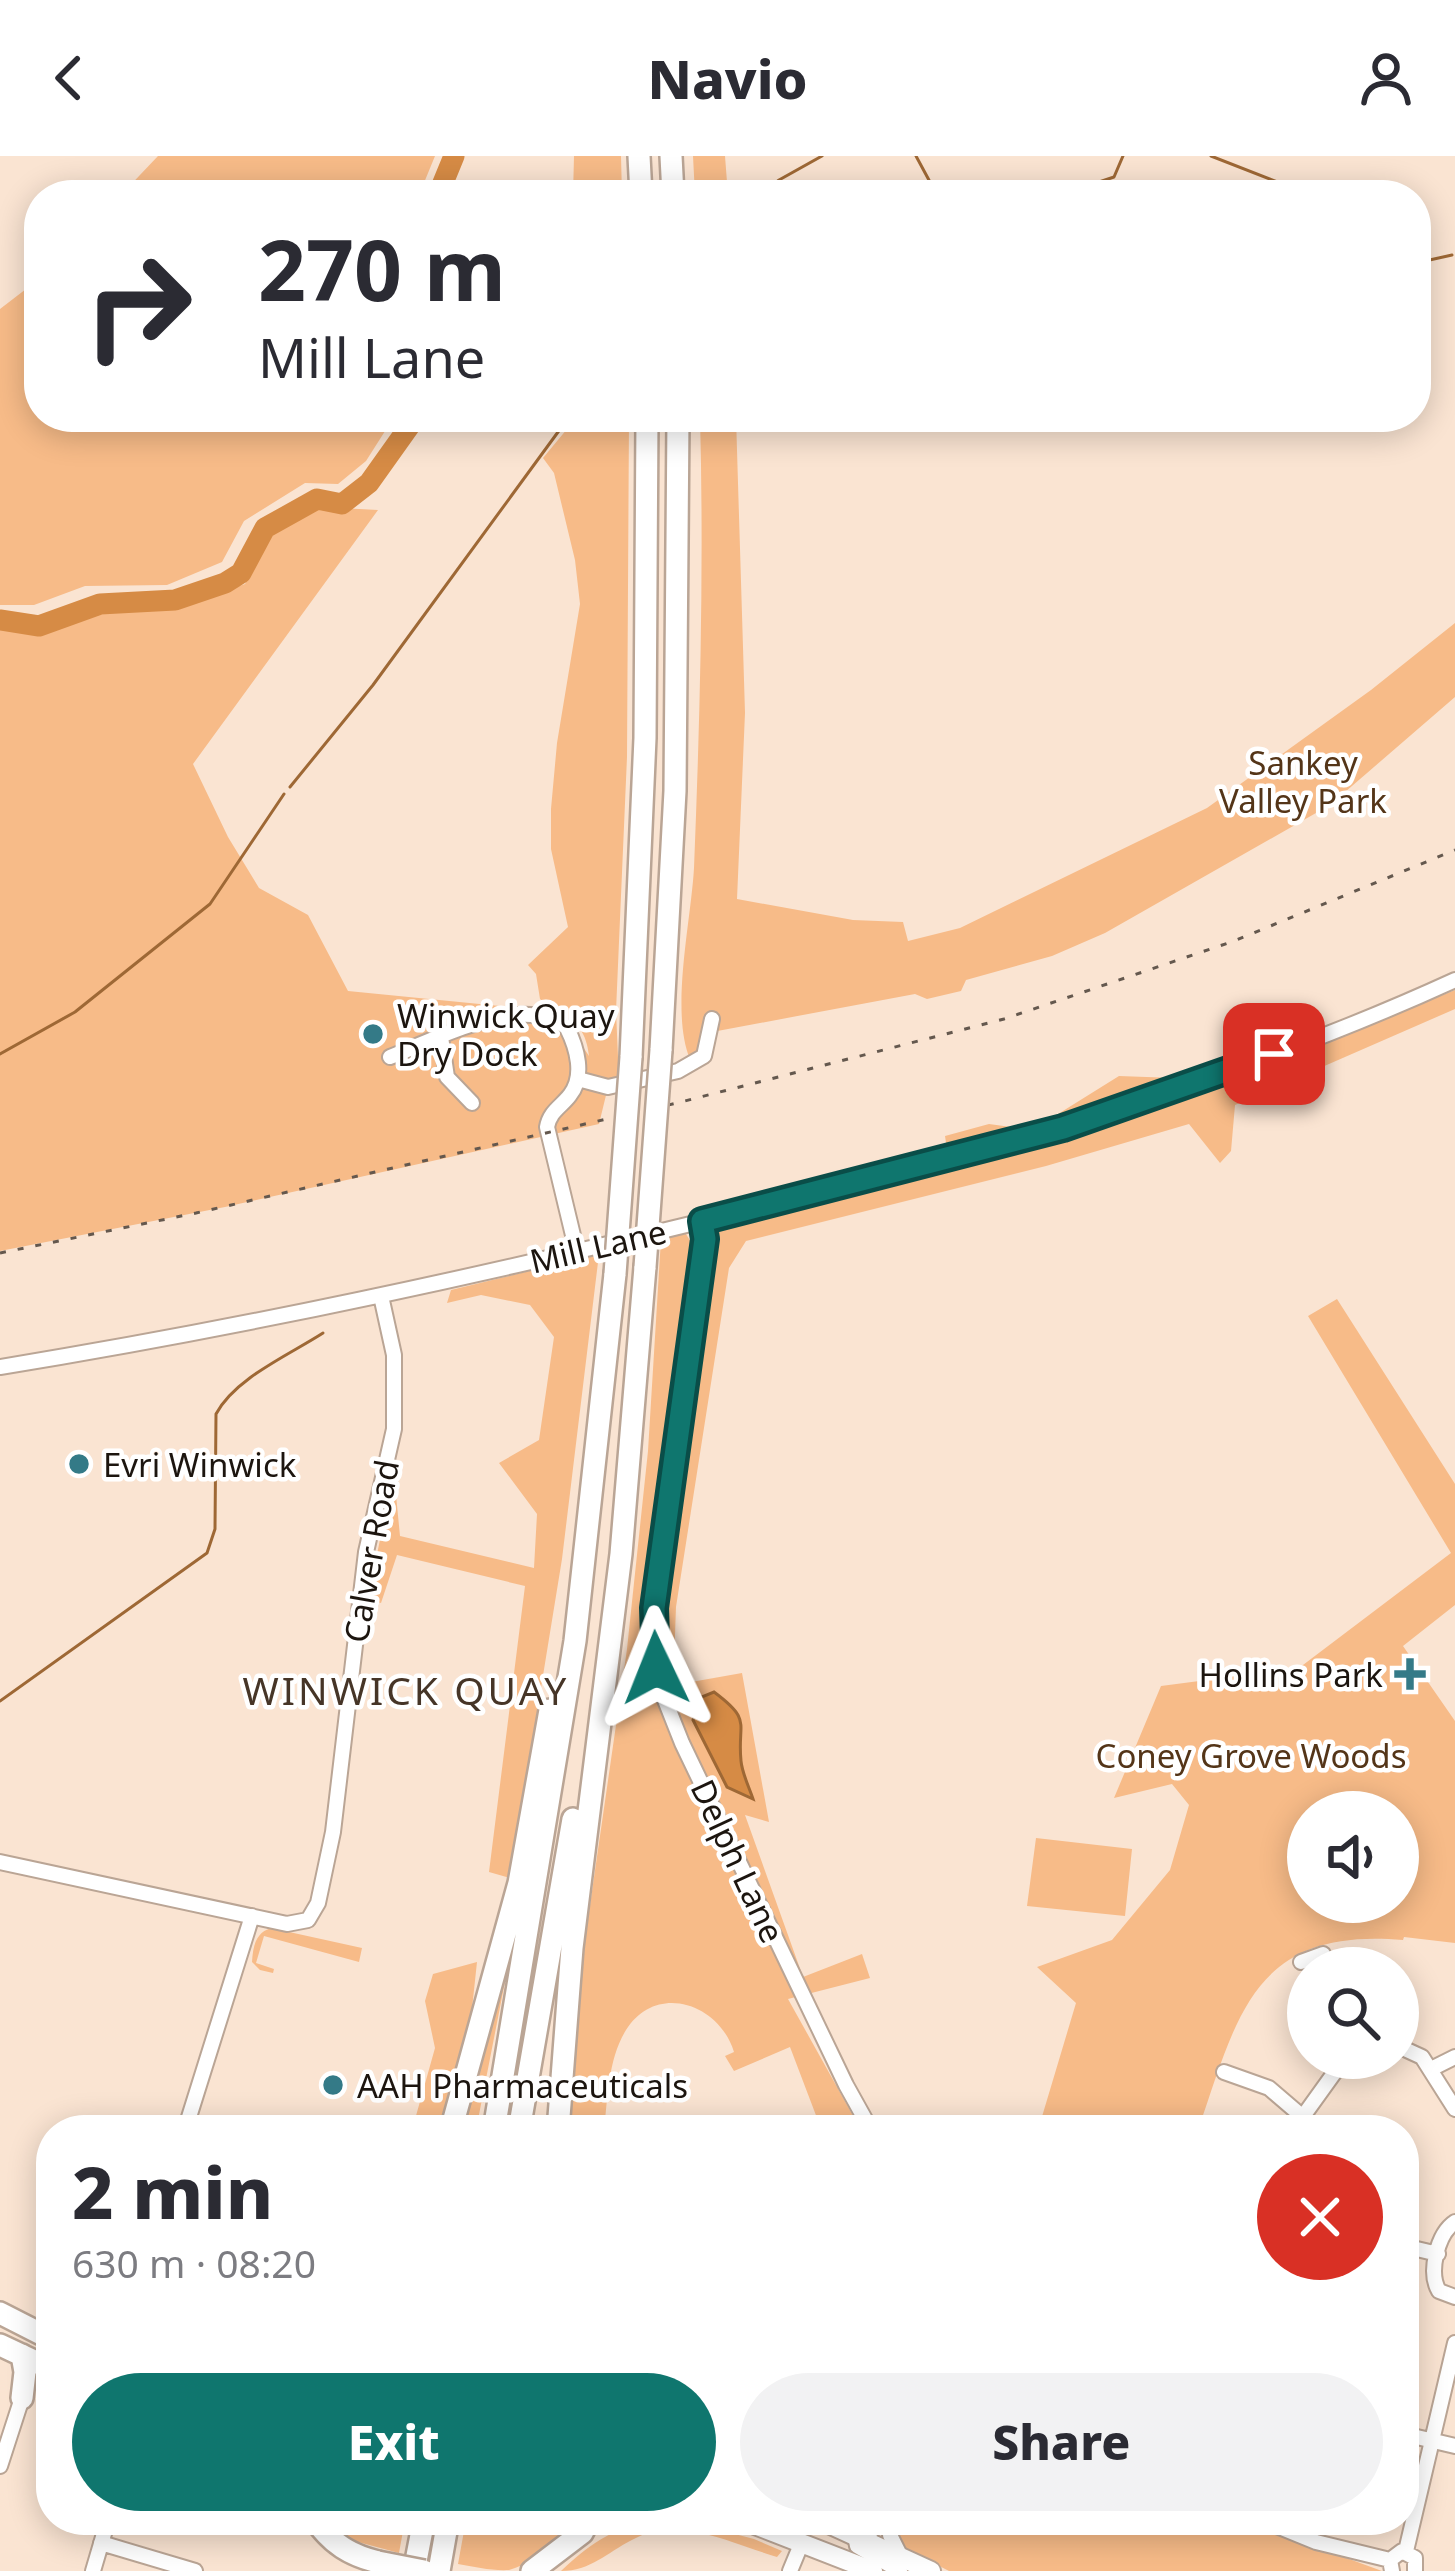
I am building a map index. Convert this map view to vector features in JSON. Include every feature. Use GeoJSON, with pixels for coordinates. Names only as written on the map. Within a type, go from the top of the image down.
{"type":"FeatureCollection","features":[{"type":"Feature","properties":{"kind":"highway"},"geometry":{"type":"LineString","coordinates":[[496,2115],[575,1641],[615,1274],[632,1057],[645,738],[647,432]]}},
{"type":"Feature","properties":{"kind":"highway"},"geometry":{"type":"LineString","coordinates":[[559,2115],[572,1948],[621,1554],[661,1050],[676,770],[678,432]]}},
{"type":"Feature","properties":{"kind":"highway"},"geometry":{"type":"LineString","coordinates":[[522,2115],[565,1874],[633,1397]]}},
{"type":"Feature","properties":{"kind":"highway"},"geometry":{"type":"LineString","coordinates":[[455,2115],[519,1883],[602,1400]]}},
{"type":"Feature","properties":{"kind":"highway"},"geometry":{"type":"LineString","coordinates":[[0,2310],[36,2318]]}},
{"type":"Feature","properties":{"kind":"highway"},"geometry":{"type":"LineString","coordinates":[[0,2310],[36,2330]]}},
{"type":"Feature","properties":{"kind":"highway"},"geometry":{"type":"LineString","coordinates":[[0,2345],[36,2362]]}},
{"type":"Feature","properties":{"kind":"highway"},"geometry":{"type":"LineString","coordinates":[[22,2398],[25,2372],[36,2364]]}},
{"type":"Feature","properties":{"kind":"highway"},"geometry":{"type":"LineString","coordinates":[[325,2535],[344,2571]]}},
{"type":"Feature","properties":{"kind":"highway"},"geometry":{"type":"LineString","coordinates":[[330,2535],[354,2555],[424,2571]]}},
{"type":"Feature","properties":{"kind":"highway"},"geometry":{"type":"LineString","coordinates":[[414,2571],[421,2535]]}},
{"type":"Feature","properties":{"kind":"highway"},"geometry":{"type":"LineString","coordinates":[[439,2571],[445,2535]]}},
{"type":"Feature","properties":{"kind":"highway"},"geometry":{"type":"LineString","coordinates":[[535,2570],[577,2535]]}},
{"type":"Feature","properties":{"kind":"main road"},"geometry":{"type":"LineString","coordinates":[[783,2535],[873,2571]]}},
{"type":"Feature","properties":{"kind":"main road"},"geometry":{"type":"LineString","coordinates":[[861,2536],[900,2563],[931,2571]]}},
{"type":"Feature","properties":{"kind":"street","name":"Mill Lane"},"geometry":{"type":"LineString","coordinates":[[0,1367],[220,1331],[577,1252],[1063,1128],[1235,1070],[1455,980]]}},
{"type":"Feature","properties":{"kind":"street"},"geometry":{"type":"LineString","coordinates":[[391,1057],[488,1021],[547,1016],[567,1028],[578,1078],[574,1090],[548,1119],[548,1126],[577,1252]]}},
{"type":"Feature","properties":{"kind":"street"},"geometry":{"type":"LineString","coordinates":[[578,1078],[608,1087],[678,1071],[704,1056],[712,1019]]}},
{"type":"Feature","properties":{"kind":"street"},"geometry":{"type":"LineString","coordinates":[[441,1037],[447,1076],[472,1103]]}},
{"type":"Feature","properties":{"kind":"street","name":"Delph Lane"},"geometry":{"type":"LineString","coordinates":[[702,1221],[705,1239],[654,1608],[656,1668],[676,1731],[863,2115]]}},
{"type":"Feature","properties":{"kind":"street","name":"Calver Road"},"geometry":{"type":"LineString","coordinates":[[0,1862],[294,1924],[312,1916],[334,1832],[365,1552],[395,1416],[394,1355],[381,1296]]}},
{"type":"Feature","properties":{"kind":"street"},"geometry":{"type":"LineString","coordinates":[[190,2115],[252,1916]]}},
{"type":"Feature","properties":{"kind":"street"},"geometry":{"type":"LineString","coordinates":[[1419,2054],[1455,2109]]}},
{"type":"Feature","properties":{"kind":"street"},"geometry":{"type":"LineString","coordinates":[[1431,2069],[1455,2057]]}},
{"type":"Feature","properties":{"kind":"street"},"geometry":{"type":"LineString","coordinates":[[1224,2072],[1261,2084],[1304,2115],[1330,2079]]}},
{"type":"Feature","properties":{"kind":"street"},"geometry":{"type":"LineString","coordinates":[[1455,2222],[1446,2228],[1433,2282],[1439,2291],[1455,2297]]}},
{"type":"Feature","properties":{"kind":"street"},"geometry":{"type":"LineString","coordinates":[[1419,2250],[1438,2254]]}},
{"type":"Feature","properties":{"kind":"street"},"geometry":{"type":"LineString","coordinates":[[1419,2496],[1455,2343]]}},
{"type":"Feature","properties":{"kind":"street"},"geometry":{"type":"LineString","coordinates":[[0,2466],[22,2398]]}},
{"type":"Feature","properties":{"kind":"street"},"geometry":{"type":"LineString","coordinates":[[1419,2437],[1455,2446]]}},
{"type":"Feature","properties":{"kind":"street"},"geometry":{"type":"LineString","coordinates":[[93,2571],[103,2535]]}},
{"type":"Feature","properties":{"kind":"street"},"geometry":{"type":"LineString","coordinates":[[1299,2535],[1391,2565],[1398,2552],[1406,2551],[1415,2558],[1418,2570]]}},
{"type":"Feature","properties":{"kind":"street"},"geometry":{"type":"LineString","coordinates":[[1406,2551],[1410,2535]]}},
{"type":"Feature","properties":{"kind":"street"},"geometry":{"type":"LineString","coordinates":[[839,2556],[850,2555],[861,2536]]}},
{"type":"Feature","properties":{"kind":"street"},"geometry":{"type":"LineString","coordinates":[[790,2571],[802,2542]]}},
{"type":"Feature","properties":{"kind":"street"},"geometry":{"type":"LineString","coordinates":[[101,2543],[195,2571]]}},
{"type":"Feature","properties":{"kind":"green space"},"geometry":{"type":"Polygon","coordinates":[[[158,156],[435,156],[425,180],[135,180],[158,156]]]}},
{"type":"Feature","properties":{"kind":"green space"},"geometry":{"type":"Polygon","coordinates":[[[574,156],[621,156],[622,180],[573,180],[574,156]]]}},
{"type":"Feature","properties":{"kind":"green space"},"geometry":{"type":"Polygon","coordinates":[[[693,156],[725,156],[727,180],[694,180],[693,156]]]}},
{"type":"Feature","properties":{"kind":"green space"},"geometry":{"type":"Polygon","coordinates":[[[24,291],[24,432],[384,432],[366,461],[338,484],[305,483],[244,521],[222,562],[167,585],[85,586],[34,605],[0,605],[0,309],[24,291]]]}},
{"type":"Feature","properties":{"kind":"green space"},"geometry":{"type":"Polygon","coordinates":[[[565,432],[629,432],[627,757],[616,1011],[619,1080],[608,1087],[599,1124],[225,1207],[0,1251],[0,629],[40,633],[105,611],[177,608],[245,584],[271,535],[321,507],[378,510],[193,764],[259,888],[308,915],[348,991],[559,1012],[540,999],[536,974],[528,965],[568,927],[551,849],[551,809],[580,604],[575,560],[554,473],[543,458],[565,432]],[[561,1013],[589,1056],[583,1034],[561,1013]]]}},
{"type":"Feature","properties":{"kind":"green space","name":"Sankey Valley Park"},"geometry":{"type":"Polygon","coordinates":[[[700,432],[736,432],[745,713],[737,899],[853,920],[903,922],[908,941],[960,928],[1207,808],[1455,623],[1455,697],[1330,805],[1105,933],[1052,956],[966,980],[961,991],[927,999],[915,994],[712,1032],[710,1049],[690,1059],[682,992],[694,868],[700,432]]]}},
{"type":"Feature","properties":{"kind":"green space"},"geometry":{"type":"Polygon","coordinates":[[[1455,990],[1455,1009],[1235,1105],[1231,1151],[1220,1163],[1189,1124],[1046,1166],[746,1241],[729,1268],[676,1607],[674,1662],[680,1684],[742,1673],[769,1822],[745,1815],[803,1977],[862,1954],[870,1978],[788,1999],[853,2115],[816,2115],[790,2047],[734,2071],[725,2056],[734,2052],[715,2021],[686,2005],[669,2003],[653,2006],[626,2030],[610,2078],[606,2115],[568,2115],[576,2002],[627,1649],[648,1451],[661,1239],[686,1234],[694,1247],[693,1287],[647,1631],[649,1674],[663,1716],[672,1700],[662,1657],[663,1598],[716,1234],[731,1224],[829,1200],[856,1177],[948,1156],[945,1136],[989,1124],[1011,1127],[1050,1119],[1119,1076],[1174,1078],[1271,1044],[1299,1054],[1455,990]]]}},
{"type":"Feature","properties":{"kind":"green space"},"geometry":{"type":"Polygon","coordinates":[[[599,1254],[562,1559],[510,1878],[489,1872],[525,1586],[397,1555],[381,1603],[368,1599],[389,1495],[396,1495],[400,1536],[534,1568],[537,1514],[499,1463],[539,1440],[554,1337],[530,1305],[481,1295],[447,1303],[451,1290],[599,1254]]]}},
{"type":"Feature","properties":{"kind":"green space","name":"Coney Grove Woods"},"geometry":{"type":"Polygon","coordinates":[[[1337,1299],[1455,1484],[1455,1605],[1403,1646],[1455,1721],[1455,1943],[1404,1937],[1287,1947],[1287,1962],[1260,1987],[1241,2015],[1203,2115],[1042,2115],[1076,2003],[1037,1967],[1112,1940],[1170,1870],[1189,1805],[1172,1784],[1114,1798],[1161,1686],[1299,1668],[1451,1553],[1308,1316],[1337,1299]]]}},
{"type":"Feature","properties":{"kind":"green space"},"geometry":{"type":"Polygon","coordinates":[[[1036,1838],[1132,1849],[1125,1916],[1027,1906],[1036,1838]]]}},
{"type":"Feature","properties":{"kind":"green space"},"geometry":{"type":"Polygon","coordinates":[[[271,1928],[362,1948],[359,1962],[264,1936],[256,1963],[274,1969],[273,1973],[260,1970],[252,1962],[254,1946],[261,1933],[271,1928]]]}},
{"type":"Feature","properties":{"kind":"green space"},"geometry":{"type":"Polygon","coordinates":[[[513,1941],[479,2115],[463,2115],[513,1941]]]}},
{"type":"Feature","properties":{"kind":"green space"},"geometry":{"type":"Polygon","coordinates":[[[477,1962],[468,2046],[447,2115],[416,2115],[435,2048],[425,2001],[433,1974],[477,1962]]]}},
{"type":"Feature","properties":{"kind":"green space"},"geometry":{"type":"Polygon","coordinates":[[[343,2535],[402,2535],[399,2553],[343,2535]]]}},
{"type":"Feature","properties":{"kind":"green space"},"geometry":{"type":"Polygon","coordinates":[[[463,2535],[561,2535],[536,2557],[509,2570],[458,2564],[463,2535]]]}},
{"type":"Feature","properties":{"kind":"green space"},"geometry":{"type":"Polygon","coordinates":[[[610,2535],[645,2535],[592,2564],[561,2571],[610,2535]]]}},
{"type":"Feature","properties":{"kind":"green space"},"geometry":{"type":"Polygon","coordinates":[[[708,2535],[754,2539],[782,2551],[777,2557],[708,2535]]]}},
{"type":"Feature","properties":{"kind":"green space"},"geometry":{"type":"Polygon","coordinates":[[[897,2535],[1283,2535],[1382,2571],[949,2571],[895,2543],[897,2535]]]}},
{"type":"Feature","properties":{"kind":"shaded area"},"geometry":{"type":"Polygon","coordinates":[[[714,1692],[739,1716],[742,1766],[753,1799],[727,1787],[693,1720],[699,1698],[714,1692]]]}},
{"type":"Feature","properties":{"kind":"waterway"},"geometry":{"type":"LineString","coordinates":[[444,180],[454,156]]}},
{"type":"Feature","properties":{"kind":"waterway"},"geometry":{"type":"LineString","coordinates":[[779,180],[822,156]]}},
{"type":"Feature","properties":{"kind":"waterway"},"geometry":{"type":"LineString","coordinates":[[916,156],[929,180]]}},
{"type":"Feature","properties":{"kind":"waterway"},"geometry":{"type":"LineString","coordinates":[[1105,180],[1114,177],[1123,156]]}},
{"type":"Feature","properties":{"kind":"waterway"},"geometry":{"type":"LineString","coordinates":[[1211,156],[1273,180]]}},
{"type":"Feature","properties":{"kind":"waterway"},"geometry":{"type":"LineString","coordinates":[[1431,260],[1452,255]]}},
{"type":"Feature","properties":{"kind":"waterway"},"geometry":{"type":"LineString","coordinates":[[0,620],[39,626],[100,604],[175,600],[225,583],[241,573],[265,528],[317,499],[342,504],[369,483],[405,432]]}},
{"type":"Feature","properties":{"kind":"waterway"},"geometry":{"type":"LineString","coordinates":[[290,787],[373,685],[558,432]]}},
{"type":"Feature","properties":{"kind":"waterway"},"geometry":{"type":"LineString","coordinates":[[0,1054],[75,1012],[210,904],[284,794]]}},
{"type":"Feature","properties":{"kind":"waterway"},"geometry":{"type":"LineString","coordinates":[[0,1701],[207,1553],[215,1529],[216,1414],[249,1378],[323,1333]]}},
{"type":"Feature","properties":{"kind":"railway"},"geometry":{"type":"LineString","coordinates":[[0,1253],[677,1103],[1004,1019],[1234,941],[1455,850]]}},
{"type":"Feature","properties":{"kind":"place","name":"Winwick Quay Dry Dock"},"geometry":{"type":"Point","coordinates":[373,1034]}},
{"type":"Feature","properties":{"kind":"place","name":"Evri Winwick"},"geometry":{"type":"Point","coordinates":[79,1464]}},
{"type":"Feature","properties":{"kind":"place","name":"Hollins Park"},"geometry":{"type":"Point","coordinates":[1410,1674]}},
{"type":"Feature","properties":{"kind":"place","name":"AAH Pharmaceuticals"},"geometry":{"type":"Point","coordinates":[333,2085]}},
{"type":"Feature","properties":{"kind":"district","name":"WINWICK QUAY"},"geometry":{"type":"Point","coordinates":[406,1689]}},
{"type":"Feature","properties":{"kind":"route"},"geometry":{"type":"LineString","coordinates":[[656,1668],[654,1608],[705,1239],[702,1221],[1063,1128],[1274,1054]]}}]}
